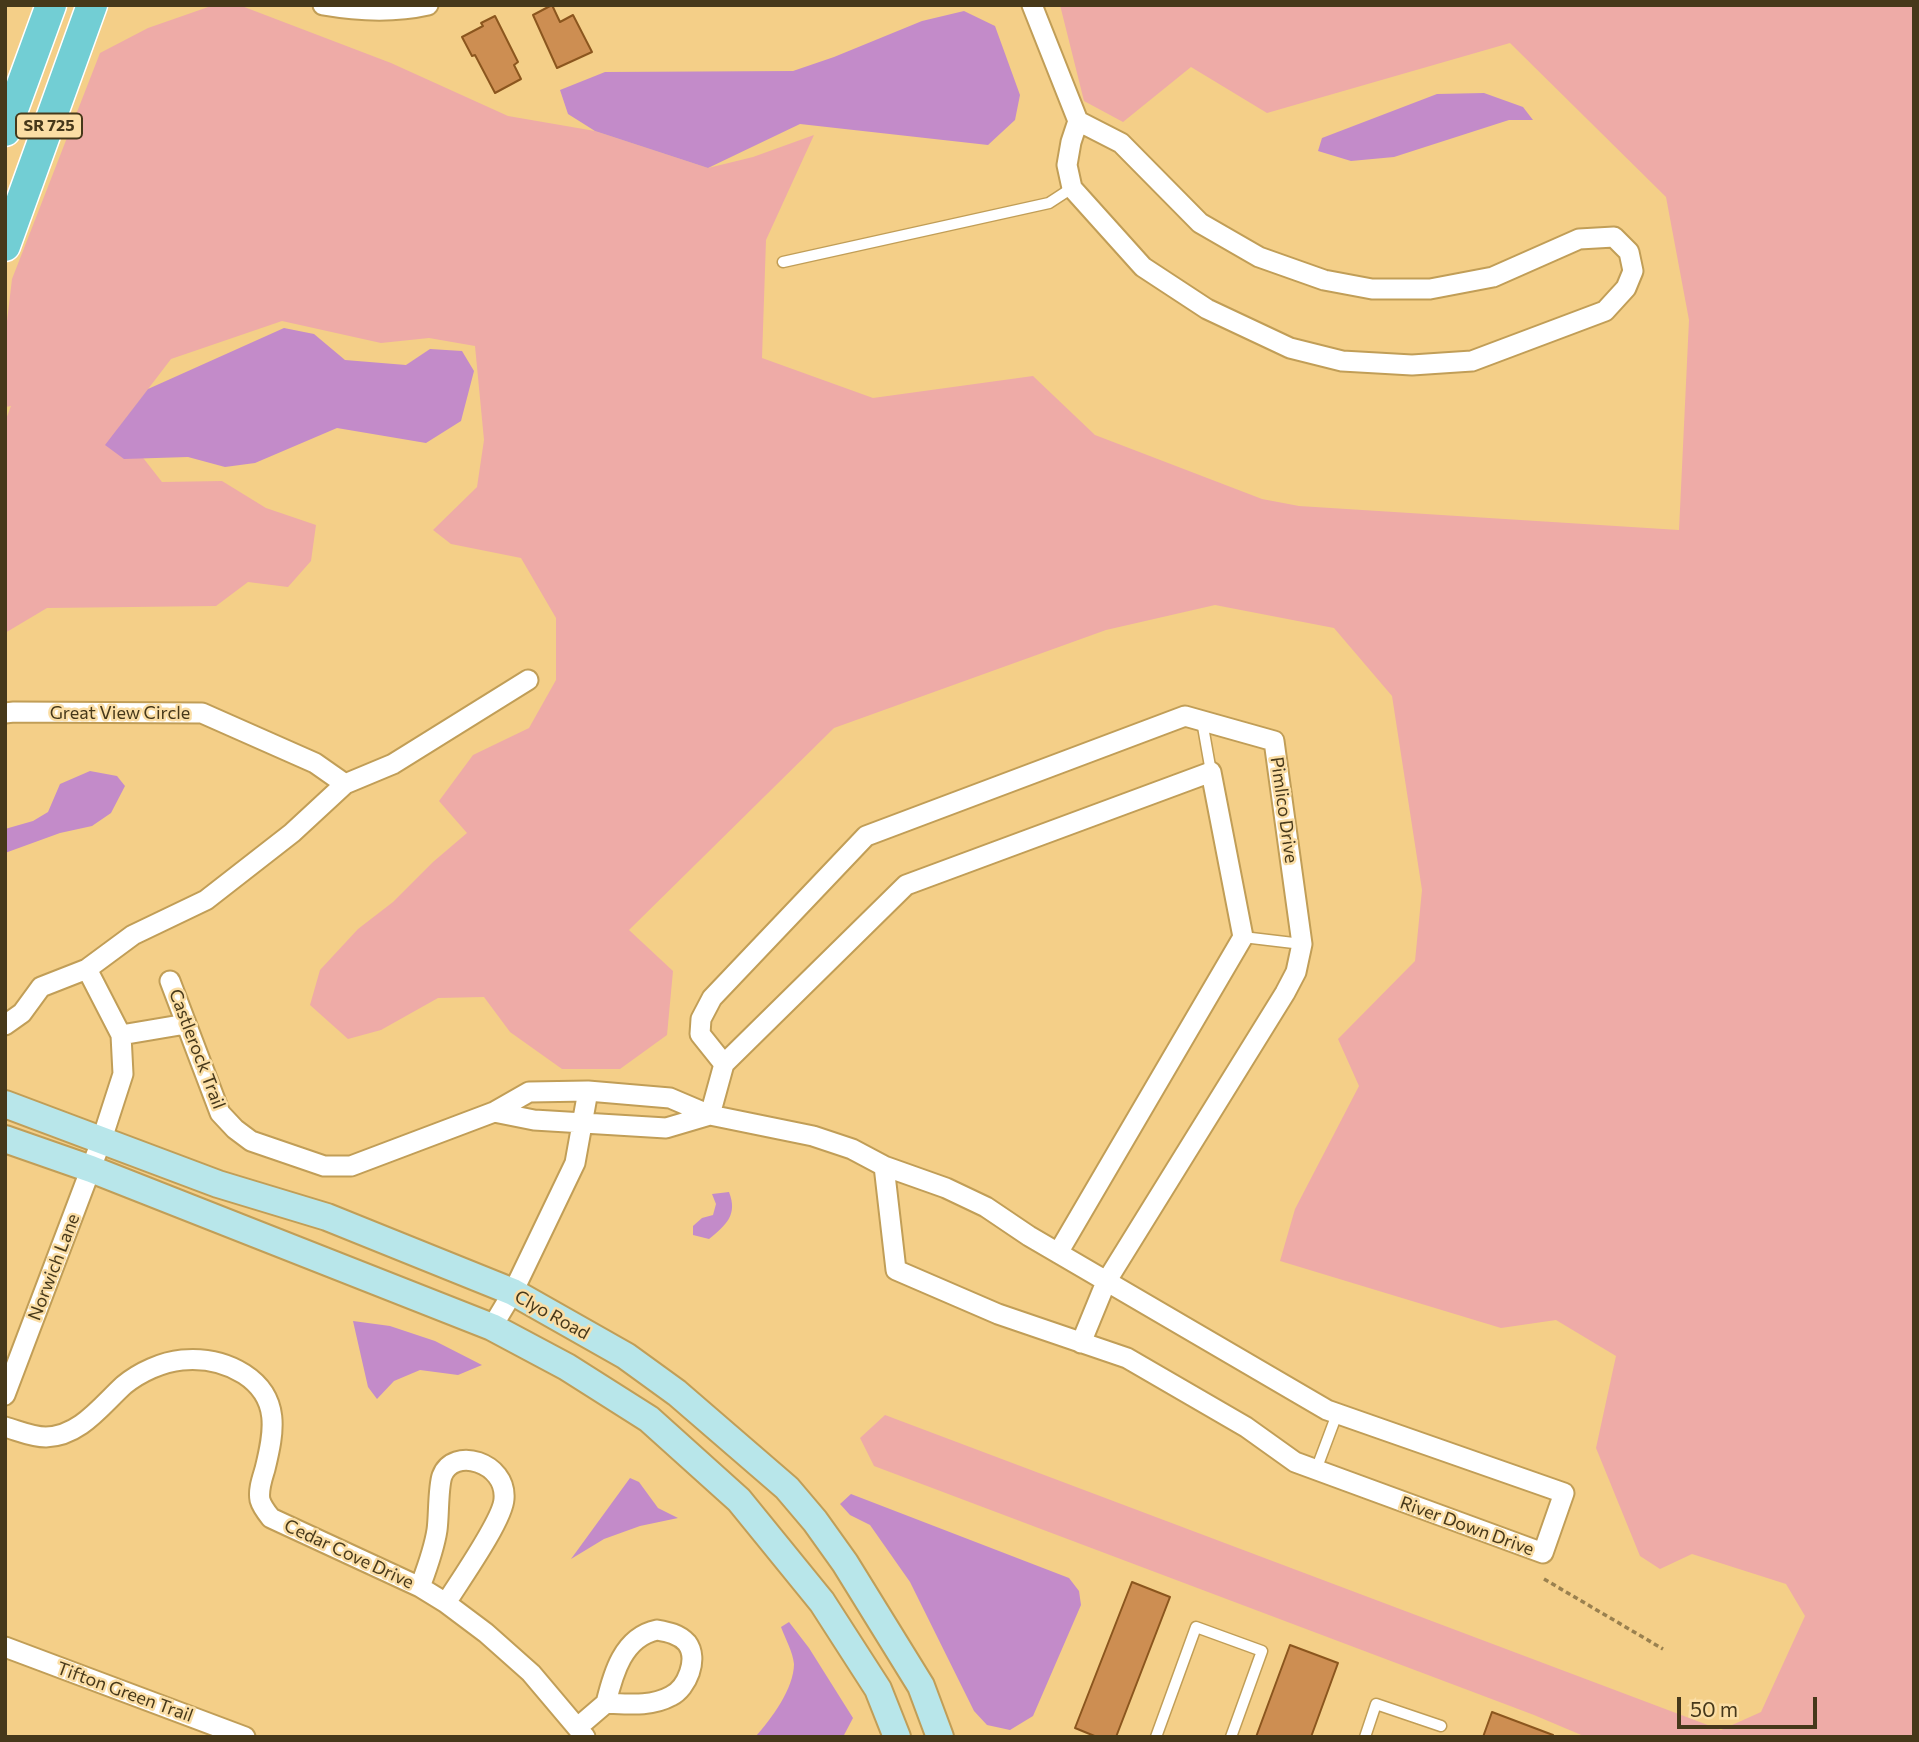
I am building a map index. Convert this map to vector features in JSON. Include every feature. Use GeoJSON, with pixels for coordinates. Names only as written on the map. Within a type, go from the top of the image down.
{"type":"FeatureCollection","features":[{"type":"Feature","properties":{"kind":"main road","name":"SR 725"},"geometry":{"type":"LineString","coordinates":[[5,131],[51,5]]}},
{"type":"Feature","properties":{"kind":"main road","name":"SR 725"},"geometry":{"type":"LineString","coordinates":[[5,246],[93,5]]}},
{"type":"Feature","properties":{"kind":"street"},"geometry":{"type":"LineString","coordinates":[[323,5],[348,10],[383,11],[428,5]]}},
{"type":"Feature","properties":{"kind":"street"},"geometry":{"type":"LineString","coordinates":[[1032,5],[1078,121],[1121,143],[1200,223],[1259,257],[1324,280],[1372,289],[1430,289],[1493,277],[1578,239],[1614,237],[1629,252],[1633,271],[1626,288],[1605,311],[1472,361],[1412,365],[1342,361],[1290,348],[1207,309],[1143,267],[1072,188],[1067,165],[1070,142],[1078,121]]}},
{"type":"Feature","properties":{"kind":"street"},"geometry":{"type":"LineString","coordinates":[[5,1025],[22,1013],[41,988],[87,969],[133,935],[206,900],[292,833],[345,784],[393,764],[528,680]]}},
{"type":"Feature","properties":{"kind":"street","name":"Great View Circle"},"geometry":{"type":"LineString","coordinates":[[5,713],[202,713],[315,763],[345,784]]}},
{"type":"Feature","properties":{"kind":"street","name":"Pimlico Drive"},"geometry":{"type":"LineString","coordinates":[[724,1064],[700,1034],[701,1019],[712,998],[866,836],[1185,716],[1274,741],[1302,944],[1296,972],[1106,1282],[1081,1343]]}},
{"type":"Feature","properties":{"kind":"street"},"geometry":{"type":"LineString","coordinates":[[710,1115],[724,1064],[906,885],[1211,772],[1242,937],[1058,1253]]}},
{"type":"Feature","properties":{"kind":"street"},"geometry":{"type":"LineString","coordinates":[[87,969],[121,1035],[123,1074],[102,1139]]}},
{"type":"Feature","properties":{"kind":"street","name":"Castlerock Trail"},"geometry":{"type":"LineString","coordinates":[[170,981],[220,1113],[251,1141],[324,1166],[351,1166],[494,1112],[529,1092],[588,1091]]}},
{"type":"Feature","properties":{"kind":"street"},"geometry":{"type":"LineString","coordinates":[[121,1035],[186,1024]]}},
{"type":"Feature","properties":{"kind":"street"},"geometry":{"type":"LineString","coordinates":[[492,1327],[513,1292],[575,1163],[588,1091]]}},
{"type":"Feature","properties":{"kind":"street","name":"River Down Drive"},"geometry":{"type":"LineString","coordinates":[[588,1091],[670,1098],[710,1115],[813,1136],[852,1149],[884,1166],[946,1188],[986,1207],[1106,1282],[1327,1410],[1564,1493],[1543,1553],[1294,1462],[1246,1427],[1127,1358],[998,1314],[895,1270],[884,1166]]}},
{"type":"Feature","properties":{"kind":"street","name":"Clyo Road"},"geometry":{"type":"LineString","coordinates":[[5,1104],[218,1184],[327,1217],[513,1292],[626,1356],[677,1393],[787,1488],[815,1521],[845,1563],[921,1686],[940,1737]]}},
{"type":"Feature","properties":{"kind":"street"},"geometry":{"type":"LineString","coordinates":[[494,1112],[534,1120],[583,1122]]}},
{"type":"Feature","properties":{"kind":"street","name":"River Down Drive"},"geometry":{"type":"LineString","coordinates":[[583,1122],[666,1128],[710,1115]]}},
{"type":"Feature","properties":{"kind":"street"},"geometry":{"type":"LineString","coordinates":[[5,1139],[91,1169],[492,1327],[567,1367],[649,1419],[739,1500],[822,1602],[878,1689],[897,1737]]}},
{"type":"Feature","properties":{"kind":"street","name":"Norwich Lane"},"geometry":{"type":"LineString","coordinates":[[5,1395],[102,1139]]}},
{"type":"Feature","properties":{"kind":"street","name":"Cedar Cove Drive"},"geometry":{"type":"LineString","coordinates":[[5,1427],[30,1435],[61,1435],[76,1429],[142,1373],[180,1360],[220,1363],[236,1370],[252,1379],[270,1404],[273,1424],[260,1500],[271,1518],[420,1587],[446,1603],[486,1633],[531,1673],[582,1732]]}},
{"type":"Feature","properties":{"kind":"street"},"geometry":{"type":"LineString","coordinates":[[420,1587],[435,1542],[442,1476],[457,1462],[470,1460],[484,1464],[500,1479],[505,1502],[479,1551],[446,1603]]}},
{"type":"Feature","properties":{"kind":"street"},"geometry":{"type":"LineString","coordinates":[[582,1732],[606,1703],[611,1682],[623,1654],[632,1643],[646,1632],[657,1630],[669,1632],[688,1644],[691,1664],[682,1689],[657,1702],[606,1703]]}},
{"type":"Feature","properties":{"kind":"street","name":"Tifton Green Trail"},"geometry":{"type":"LineString","coordinates":[[5,1647],[245,1737]]}},
{"type":"Feature","properties":{"kind":"lane"},"geometry":{"type":"LineString","coordinates":[[783,262],[1049,203],[1072,188]]}},
{"type":"Feature","properties":{"kind":"lane"},"geometry":{"type":"LineString","coordinates":[[1202,721],[1211,772]]}},
{"type":"Feature","properties":{"kind":"lane"},"geometry":{"type":"LineString","coordinates":[[1242,937],[1302,944]]}},
{"type":"Feature","properties":{"kind":"lane"},"geometry":{"type":"LineString","coordinates":[[1316,1470],[1337,1414]]}},
{"type":"Feature","properties":{"kind":"lane"},"geometry":{"type":"LineString","coordinates":[[1156,1737],[1196,1627],[1262,1651],[1231,1737]]}},
{"type":"Feature","properties":{"kind":"lane"},"geometry":{"type":"LineString","coordinates":[[1365,1737],[1376,1704],[1441,1726]]}},
{"type":"Feature","properties":{"kind":"path"},"geometry":{"type":"LineString","coordinates":[[1544,1579],[1662,1649]]}},
{"type":"Feature","properties":{"kind":"shaded area"},"geometry":{"type":"Polygon","coordinates":[[[214,5],[239,5],[391,63],[508,116],[595,131],[708,168],[753,157],[814,135],[766,240],[762,358],[873,398],[1033,376],[1095,435],[1262,499],[1299,506],[1679,530],[1689,320],[1666,197],[1510,43],[1267,113],[1191,67],[1123,122],[1084,101],[1060,5],[1914,5],[1914,1737],[1586,1737],[874,1466],[860,1438],[885,1415],[1721,1730],[1761,1712],[1805,1616],[1786,1584],[1692,1554],[1660,1569],[1640,1556],[1596,1448],[1616,1356],[1556,1320],[1501,1328],[1280,1261],[1295,1209],[1359,1086],[1338,1039],[1415,961],[1422,890],[1392,696],[1334,628],[1215,605],[1106,630],[834,728],[629,930],[673,971],[667,1035],[620,1069],[562,1069],[510,1032],[484,997],[438,998],[381,1030],[348,1039],[310,1005],[320,970],[358,929],[393,902],[467,833],[439,801],[473,755],[529,728],[556,680],[556,618],[521,558],[451,544],[433,530],[477,487],[484,440],[475,346],[429,338],[381,343],[282,321],[171,359],[119,427],[162,482],[222,481],[266,508],[316,525],[311,561],[288,587],[248,582],[216,606],[47,608],[5,633],[5,422],[11,406],[5,407],[5,338],[12,279],[100,53],[148,28],[214,5]]]}},
{"type":"Feature","properties":{"kind":"shaded area"},"geometry":{"type":"Polygon","coordinates":[[[964,11],[995,26],[1020,95],[1015,120],[988,145],[800,124],[708,168],[595,131],[568,114],[560,90],[605,72],[793,71],[922,21],[964,11]]]}},
{"type":"Feature","properties":{"kind":"shaded area"},"geometry":{"type":"Polygon","coordinates":[[[1484,93],[1523,107],[1533,120],[1509,120],[1394,157],[1351,161],[1318,151],[1322,138],[1437,94],[1484,93]]]}},
{"type":"Feature","properties":{"kind":"shaded area"},"geometry":{"type":"Polygon","coordinates":[[[284,328],[314,334],[345,360],[406,365],[430,349],[462,351],[474,371],[461,421],[426,443],[337,428],[255,463],[225,467],[188,457],[124,459],[105,445],[148,389],[284,328]]]}},
{"type":"Feature","properties":{"kind":"shaded area"},"geometry":{"type":"Polygon","coordinates":[[[90,771],[117,776],[125,786],[111,813],[92,826],[60,833],[5,853],[5,829],[33,821],[48,812],[60,784],[90,771]]]}},
{"type":"Feature","properties":{"kind":"shaded area"},"geometry":{"type":"Polygon","coordinates":[[[729,1192],[732,1207],[725,1224],[709,1239],[693,1235],[693,1226],[702,1218],[713,1215],[716,1204],[712,1194],[729,1192]]]}},
{"type":"Feature","properties":{"kind":"shaded area"},"geometry":{"type":"Polygon","coordinates":[[[353,1321],[390,1326],[435,1341],[482,1365],[458,1375],[420,1370],[394,1381],[377,1399],[368,1387],[353,1321]]]}},
{"type":"Feature","properties":{"kind":"shaded area"},"geometry":{"type":"Polygon","coordinates":[[[630,1478],[639,1482],[658,1508],[678,1518],[640,1526],[604,1539],[571,1559],[630,1478]]]}},
{"type":"Feature","properties":{"kind":"shaded area"},"geometry":{"type":"Polygon","coordinates":[[[851,1494],[1069,1578],[1079,1591],[1081,1605],[1033,1716],[1010,1730],[987,1725],[974,1711],[910,1582],[870,1525],[850,1515],[840,1504],[851,1494]]]}},
{"type":"Feature","properties":{"kind":"shaded area"},"geometry":{"type":"Polygon","coordinates":[[[789,1622],[809,1648],[853,1718],[843,1737],[755,1737],[786,1693],[793,1673],[791,1650],[781,1627],[789,1622]]]}},
{"type":"Feature","properties":{"kind":"building"},"geometry":{"type":"Polygon","coordinates":[[[552,5],[560,22],[573,15],[592,52],[557,68],[533,15],[552,5]]]}},
{"type":"Feature","properties":{"kind":"building"},"geometry":{"type":"Polygon","coordinates":[[[495,16],[518,62],[514,65],[521,79],[495,93],[462,37],[495,16]]]}},
{"type":"Feature","properties":{"kind":"building"},"geometry":{"type":"Polygon","coordinates":[[[1132,1582],[1170,1597],[1116,1737],[1097,1737],[1075,1728],[1132,1582]]]}},
{"type":"Feature","properties":{"kind":"building"},"geometry":{"type":"Polygon","coordinates":[[[1290,1645],[1338,1663],[1311,1737],[1256,1737],[1290,1645]]]}},
{"type":"Feature","properties":{"kind":"building"},"geometry":{"type":"Polygon","coordinates":[[[1492,1712],[1553,1735],[1553,1737],[1483,1737],[1492,1712]]]}}]}
